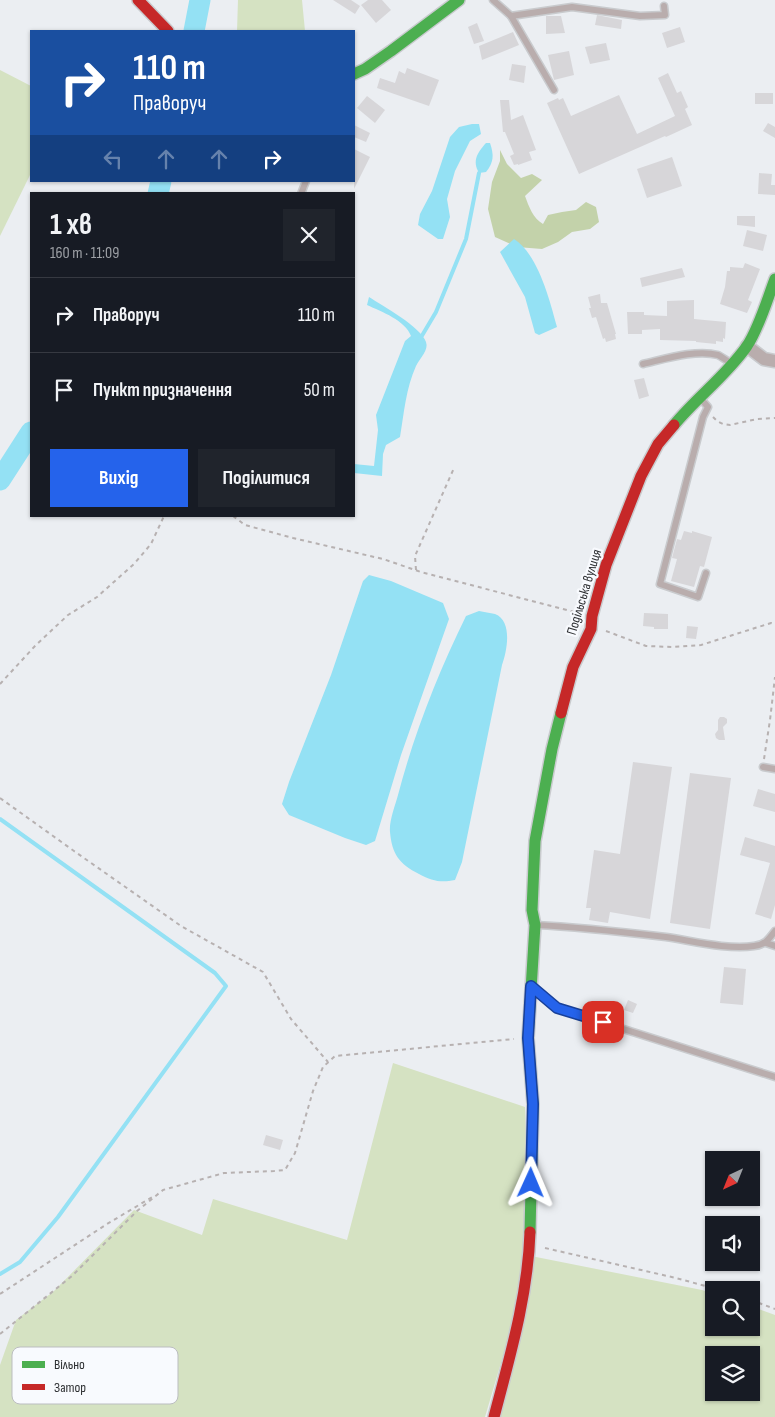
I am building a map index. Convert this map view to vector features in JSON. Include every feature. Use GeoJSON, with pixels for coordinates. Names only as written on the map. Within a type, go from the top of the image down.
{"type":"FeatureCollection","features":[{"type":"Feature","properties":{"kind":"street"},"geometry":{"type":"LineString","coordinates":[[138,0],[168,30]]}},
{"type":"Feature","properties":{"kind":"street"},"geometry":{"type":"LineString","coordinates":[[355,74],[391,51],[459,0]]}},
{"type":"Feature","properties":{"kind":"street","name":"Подільська вулиця"},"geometry":{"type":"LineString","coordinates":[[494,1417],[517,1330],[530,1243],[533,1104],[528,1038],[535,925],[532,910],[536,841],[552,749],[572,667],[591,629],[592,616],[606,565],[641,476],[658,444],[682,415],[733,364],[747,346],[753,336],[775,279]]}},
{"type":"Feature","properties":{"kind":"street"},"geometry":{"type":"LineString","coordinates":[[747,346],[764,358],[775,361]]}},
{"type":"Feature","properties":{"kind":"lane"},"geometry":{"type":"LineString","coordinates":[[494,0],[511,16],[554,90]]}},
{"type":"Feature","properties":{"kind":"lane"},"geometry":{"type":"LineString","coordinates":[[511,16],[572,7],[640,16],[664,15],[664,6]]}},
{"type":"Feature","properties":{"kind":"lane"},"geometry":{"type":"LineString","coordinates":[[644,364],[683,355],[701,354],[717,355],[733,364]]}},
{"type":"Feature","properties":{"kind":"lane"},"geometry":{"type":"LineString","coordinates":[[700,397],[708,407],[703,417],[660,584],[698,596],[706,573]]}},
{"type":"Feature","properties":{"kind":"lane"},"geometry":{"type":"LineString","coordinates":[[763,767],[775,769]]}},
{"type":"Feature","properties":{"kind":"lane"},"geometry":{"type":"LineString","coordinates":[[535,925],[664,937],[734,947],[755,946],[766,943],[775,946]]}},
{"type":"Feature","properties":{"kind":"lane"},"geometry":{"type":"LineString","coordinates":[[766,943],[775,931]]}},
{"type":"Feature","properties":{"kind":"lane"},"geometry":{"type":"LineString","coordinates":[[531,986],[557,1008],[775,1077]]}},
{"type":"Feature","properties":{"kind":"path"},"geometry":{"type":"LineString","coordinates":[[708,407],[717,421],[723,424],[730,425],[757,419],[775,418]]}},
{"type":"Feature","properties":{"kind":"path"},"geometry":{"type":"LineString","coordinates":[[416,570],[416,556],[454,468]]}},
{"type":"Feature","properties":{"kind":"path"},"geometry":{"type":"LineString","coordinates":[[0,684],[35,646],[68,615],[97,597],[134,564],[151,544],[164,517]]}},
{"type":"Feature","properties":{"kind":"path"},"geometry":{"type":"LineString","coordinates":[[234,517],[245,525],[383,559],[416,570],[592,616],[608,632],[646,646],[701,645],[771,623],[775,624]]}},
{"type":"Feature","properties":{"kind":"path"},"geometry":{"type":"LineString","coordinates":[[763,767],[775,676]]}},
{"type":"Feature","properties":{"kind":"path"},"geometry":{"type":"LineString","coordinates":[[0,798],[181,926],[263,972],[291,1019],[328,1062]]}},
{"type":"Feature","properties":{"kind":"path"},"geometry":{"type":"LineString","coordinates":[[0,1294],[163,1190],[224,1173],[285,1170],[295,1153],[313,1091],[323,1067],[335,1056],[528,1038]]}},
{"type":"Feature","properties":{"kind":"path"},"geometry":{"type":"LineString","coordinates":[[0,1334],[72,1276],[137,1211],[163,1190]]}},
{"type":"Feature","properties":{"kind":"path"},"geometry":{"type":"LineString","coordinates":[[530,1243],[705,1286]]}},
{"type":"Feature","properties":{"kind":"path"},"geometry":{"type":"LineString","coordinates":[[760,1303],[775,1309]]}},
{"type":"Feature","properties":{"kind":"green space"},"geometry":{"type":"Polygon","coordinates":[[[238,0],[302,0],[305,30],[237,30],[238,0]]]}},
{"type":"Feature","properties":{"kind":"green space"},"geometry":{"type":"Polygon","coordinates":[[[0,70],[30,85],[30,175],[0,236],[0,70]]]}},
{"type":"Feature","properties":{"kind":"green space"},"geometry":{"type":"Polygon","coordinates":[[[500,150],[507,164],[521,178],[532,174],[542,180],[525,196],[532,212],[540,222],[543,224],[548,215],[576,210],[586,202],[596,207],[599,222],[590,229],[572,232],[558,242],[542,249],[517,247],[495,237],[488,209],[492,182],[500,161],[500,150]]]}},
{"type":"Feature","properties":{"kind":"green space"},"geometry":{"type":"Polygon","coordinates":[[[393,1063],[525,1107],[528,1230],[516,1312],[485,1417],[0,1417],[0,1365],[16,1320],[54,1291],[134,1210],[202,1235],[213,1199],[347,1240],[393,1063]]]}},
{"type":"Feature","properties":{"kind":"green space"},"geometry":{"type":"Polygon","coordinates":[[[531,1256],[705,1291],[705,1336],[760,1336],[760,1309],[775,1315],[775,1417],[495,1417],[531,1256]]]}},
{"type":"Feature","properties":{"kind":"water"},"geometry":{"type":"Polygon","coordinates":[[[479,124],[481,134],[470,141],[455,171],[447,199],[450,217],[443,239],[438,239],[418,225],[420,214],[432,191],[450,137],[459,127],[479,124]]]}},
{"type":"Feature","properties":{"kind":"water"},"geometry":{"type":"Polygon","coordinates":[[[486,143],[490,143],[493,155],[492,162],[486,172],[479,173],[476,161],[480,150],[486,143]]]}},
{"type":"Feature","properties":{"kind":"water"},"geometry":{"type":"Polygon","coordinates":[[[514,239],[530,255],[542,279],[557,327],[539,335],[535,333],[525,297],[500,252],[514,239]]]}},
{"type":"Feature","properties":{"kind":"water"},"geometry":{"type":"Polygon","coordinates":[[[369,297],[392,311],[417,330],[423,336],[427,345],[410,383],[400,437],[386,445],[383,454],[382,476],[355,473],[355,464],[374,466],[378,430],[376,415],[405,341],[411,336],[404,325],[367,305],[369,297]]]}},
{"type":"Feature","properties":{"kind":"water"},"geometry":{"type":"Polygon","coordinates":[[[369,575],[391,581],[443,603],[449,619],[401,755],[375,841],[366,845],[289,815],[282,804],[331,675],[363,581],[369,575]]]}},
{"type":"Feature","properties":{"kind":"water"},"geometry":{"type":"Polygon","coordinates":[[[479,611],[495,614],[501,618],[506,630],[506,652],[462,862],[455,880],[437,881],[412,870],[398,858],[391,840],[390,823],[411,749],[436,682],[466,616],[479,611]]]}},
{"type":"Feature","properties":{"kind":"building"},"geometry":{"type":"Polygon","coordinates":[[[333,0],[351,0],[360,6],[355,14],[333,0]]]}},
{"type":"Feature","properties":{"kind":"building"},"geometry":{"type":"Polygon","coordinates":[[[368,0],[382,0],[391,10],[376,23],[361,5],[368,0]]]}},
{"type":"Feature","properties":{"kind":"building"},"geometry":{"type":"Polygon","coordinates":[[[597,15],[622,20],[621,29],[595,25],[597,15]]]}},
{"type":"Feature","properties":{"kind":"building"},"geometry":{"type":"Polygon","coordinates":[[[546,16],[561,16],[565,33],[546,34],[546,16]]]}},
{"type":"Feature","properties":{"kind":"building"},"geometry":{"type":"Polygon","coordinates":[[[477,23],[484,41],[474,44],[468,27],[477,23]]]}},
{"type":"Feature","properties":{"kind":"building"},"geometry":{"type":"Polygon","coordinates":[[[680,27],[685,42],[667,48],[662,33],[680,27]]]}},
{"type":"Feature","properties":{"kind":"building"},"geometry":{"type":"Polygon","coordinates":[[[513,32],[519,45],[482,60],[479,46],[513,32]]]}},
{"type":"Feature","properties":{"kind":"building"},"geometry":{"type":"Polygon","coordinates":[[[606,43],[610,60],[590,64],[585,47],[606,43]]]}},
{"type":"Feature","properties":{"kind":"building"},"geometry":{"type":"Polygon","coordinates":[[[569,51],[574,75],[554,80],[548,55],[569,51]]]}},
{"type":"Feature","properties":{"kind":"building"},"geometry":{"type":"Polygon","coordinates":[[[512,64],[526,66],[524,83],[509,80],[512,64]]]}},
{"type":"Feature","properties":{"kind":"building"},"geometry":{"type":"Polygon","coordinates":[[[407,68],[439,80],[429,106],[377,88],[380,78],[395,83],[399,71],[405,74],[407,68]]]}},
{"type":"Feature","properties":{"kind":"building"},"geometry":{"type":"Polygon","coordinates":[[[668,73],[677,93],[681,91],[688,107],[685,109],[692,125],[579,174],[547,103],[563,98],[571,116],[619,95],[637,134],[675,116],[658,78],[668,73]]]}},
{"type":"Feature","properties":{"kind":"building"},"geometry":{"type":"Polygon","coordinates":[[[755,93],[773,93],[773,104],[755,104],[755,93]]]}},
{"type":"Feature","properties":{"kind":"building"},"geometry":{"type":"Polygon","coordinates":[[[367,96],[385,110],[375,123],[357,108],[367,96]]]}},
{"type":"Feature","properties":{"kind":"building"},"geometry":{"type":"Polygon","coordinates":[[[500,100],[509,100],[511,120],[523,115],[536,150],[529,152],[532,160],[514,165],[510,156],[514,154],[505,132],[503,132],[500,100]]]}},
{"type":"Feature","properties":{"kind":"building"},"geometry":{"type":"Polygon","coordinates":[[[768,123],[775,127],[775,138],[763,131],[768,123]]]}},
{"type":"Feature","properties":{"kind":"building"},"geometry":{"type":"Polygon","coordinates":[[[355,126],[370,133],[366,142],[355,137],[355,126]]]}},
{"type":"Feature","properties":{"kind":"building"},"geometry":{"type":"Polygon","coordinates":[[[355,150],[370,157],[354,189],[355,182],[355,150]]]}},
{"type":"Feature","properties":{"kind":"building"},"geometry":{"type":"Polygon","coordinates":[[[672,157],[682,186],[647,198],[637,169],[672,157]]]}},
{"type":"Feature","properties":{"kind":"building"},"geometry":{"type":"Polygon","coordinates":[[[759,173],[772,174],[771,185],[775,185],[775,195],[758,194],[759,173]]]}},
{"type":"Feature","properties":{"kind":"building"},"geometry":{"type":"Polygon","coordinates":[[[737,216],[755,216],[755,227],[737,225],[737,216]]]}},
{"type":"Feature","properties":{"kind":"building"},"geometry":{"type":"Polygon","coordinates":[[[747,230],[767,235],[763,251],[743,246],[747,230]]]}},
{"type":"Feature","properties":{"kind":"building"},"geometry":{"type":"Polygon","coordinates":[[[745,263],[760,269],[748,300],[752,302],[747,313],[720,304],[727,271],[730,271],[730,267],[743,268],[745,263]]]}},
{"type":"Feature","properties":{"kind":"building"},"geometry":{"type":"Polygon","coordinates":[[[682,268],[685,277],[642,287],[640,278],[682,268]]]}},
{"type":"Feature","properties":{"kind":"building"},"geometry":{"type":"Polygon","coordinates":[[[600,294],[601,303],[607,303],[616,334],[616,339],[606,342],[605,338],[603,339],[596,317],[592,318],[589,308],[591,308],[588,297],[600,294]]]}},
{"type":"Feature","properties":{"kind":"building"},"geometry":{"type":"Polygon","coordinates":[[[694,300],[694,319],[726,322],[725,339],[723,338],[723,342],[716,341],[716,344],[696,341],[660,340],[660,329],[642,330],[642,334],[628,334],[627,312],[644,312],[644,315],[667,316],[667,301],[694,300]]]}},
{"type":"Feature","properties":{"kind":"building"},"geometry":{"type":"Polygon","coordinates":[[[644,378],[649,396],[639,399],[634,380],[644,378]]]}},
{"type":"Feature","properties":{"kind":"building"},"geometry":{"type":"Polygon","coordinates":[[[684,531],[692,533],[692,531],[712,537],[704,567],[700,566],[694,587],[671,581],[677,559],[672,558],[677,539],[681,540],[684,531]]]}},
{"type":"Feature","properties":{"kind":"building"},"geometry":{"type":"Polygon","coordinates":[[[644,613],[668,614],[668,629],[654,629],[654,627],[643,626],[644,613]]]}},
{"type":"Feature","properties":{"kind":"building"},"geometry":{"type":"Polygon","coordinates":[[[687,626],[698,627],[696,639],[686,638],[687,626]]]}},
{"type":"Feature","properties":{"kind":"building"},"geometry":{"type":"Polygon","coordinates":[[[720,717],[727,719],[727,723],[723,727],[725,740],[719,740],[715,734],[718,730],[718,720],[720,717]]]}},
{"type":"Feature","properties":{"kind":"building"},"geometry":{"type":"Polygon","coordinates":[[[633,762],[672,767],[650,919],[610,912],[608,923],[589,920],[591,908],[586,908],[594,850],[620,854],[633,762]]]}},
{"type":"Feature","properties":{"kind":"building"},"geometry":{"type":"Polygon","coordinates":[[[690,773],[731,778],[710,929],[670,923],[690,773]]]}},
{"type":"Feature","properties":{"kind":"building"},"geometry":{"type":"Polygon","coordinates":[[[758,789],[775,794],[775,812],[753,806],[758,789]]]}},
{"type":"Feature","properties":{"kind":"building"},"geometry":{"type":"Polygon","coordinates":[[[745,837],[775,846],[775,905],[771,919],[755,914],[770,863],[740,855],[745,837]]]}},
{"type":"Feature","properties":{"kind":"building"},"geometry":{"type":"Polygon","coordinates":[[[724,967],[746,969],[743,1005],[720,1003],[724,967]]]}},
{"type":"Feature","properties":{"kind":"building"},"geometry":{"type":"Polygon","coordinates":[[[628,1000],[637,1004],[633,1013],[624,1010],[628,1000]]]}},
{"type":"Feature","properties":{"kind":"building"},"geometry":{"type":"Polygon","coordinates":[[[266,1135],[283,1140],[280,1150],[263,1145],[266,1135]]]}},
{"type":"Feature","properties":{"kind":"waterway"},"geometry":{"type":"LineString","coordinates":[[194,30],[200,0]]}},
{"type":"Feature","properties":{"kind":"waterway"},"geometry":{"type":"LineString","coordinates":[[420,339],[436,312],[466,239],[479,173]]}},
{"type":"Feature","properties":{"kind":"waterway"},"geometry":{"type":"LineString","coordinates":[[158,192],[161,182]]}},
{"type":"Feature","properties":{"kind":"waterway"},"geometry":{"type":"LineString","coordinates":[[0,480],[30,434]]}},
{"type":"Feature","properties":{"kind":"waterway"},"geometry":{"type":"LineString","coordinates":[[0,819],[215,973],[226,986],[58,1217],[20,1262],[0,1274]]}},
{"type":"Feature","properties":{"kind":"traffic: fast"},"geometry":{"type":"LineString","coordinates":[[355,74],[391,51],[459,0]]}},
{"type":"Feature","properties":{"kind":"traffic: fast"},"geometry":{"type":"LineString","coordinates":[[674,425],[730,367],[747,346],[759,322],[775,279]]}},
{"type":"Feature","properties":{"kind":"traffic: fast"},"geometry":{"type":"LineString","coordinates":[[530,1232],[533,1104],[528,1038],[535,925],[532,910],[535,841],[552,749],[561,713]]}},
{"type":"Feature","properties":{"kind":"traffic: jam"},"geometry":{"type":"LineString","coordinates":[[138,0],[167,30]]}},
{"type":"Feature","properties":{"kind":"traffic: jam"},"geometry":{"type":"LineString","coordinates":[[561,713],[573,667],[591,629],[592,616],[606,565],[641,476],[658,444],[674,425]]}},
{"type":"Feature","properties":{"kind":"traffic: jam"},"geometry":{"type":"LineString","coordinates":[[494,1417],[522,1302],[529,1256],[530,1232]]}},
{"type":"Feature","properties":{"kind":"route"},"geometry":{"type":"LineString","coordinates":[[531,1183],[533,1104],[528,1038],[531,986],[557,1008],[603,1022]]}}]}
